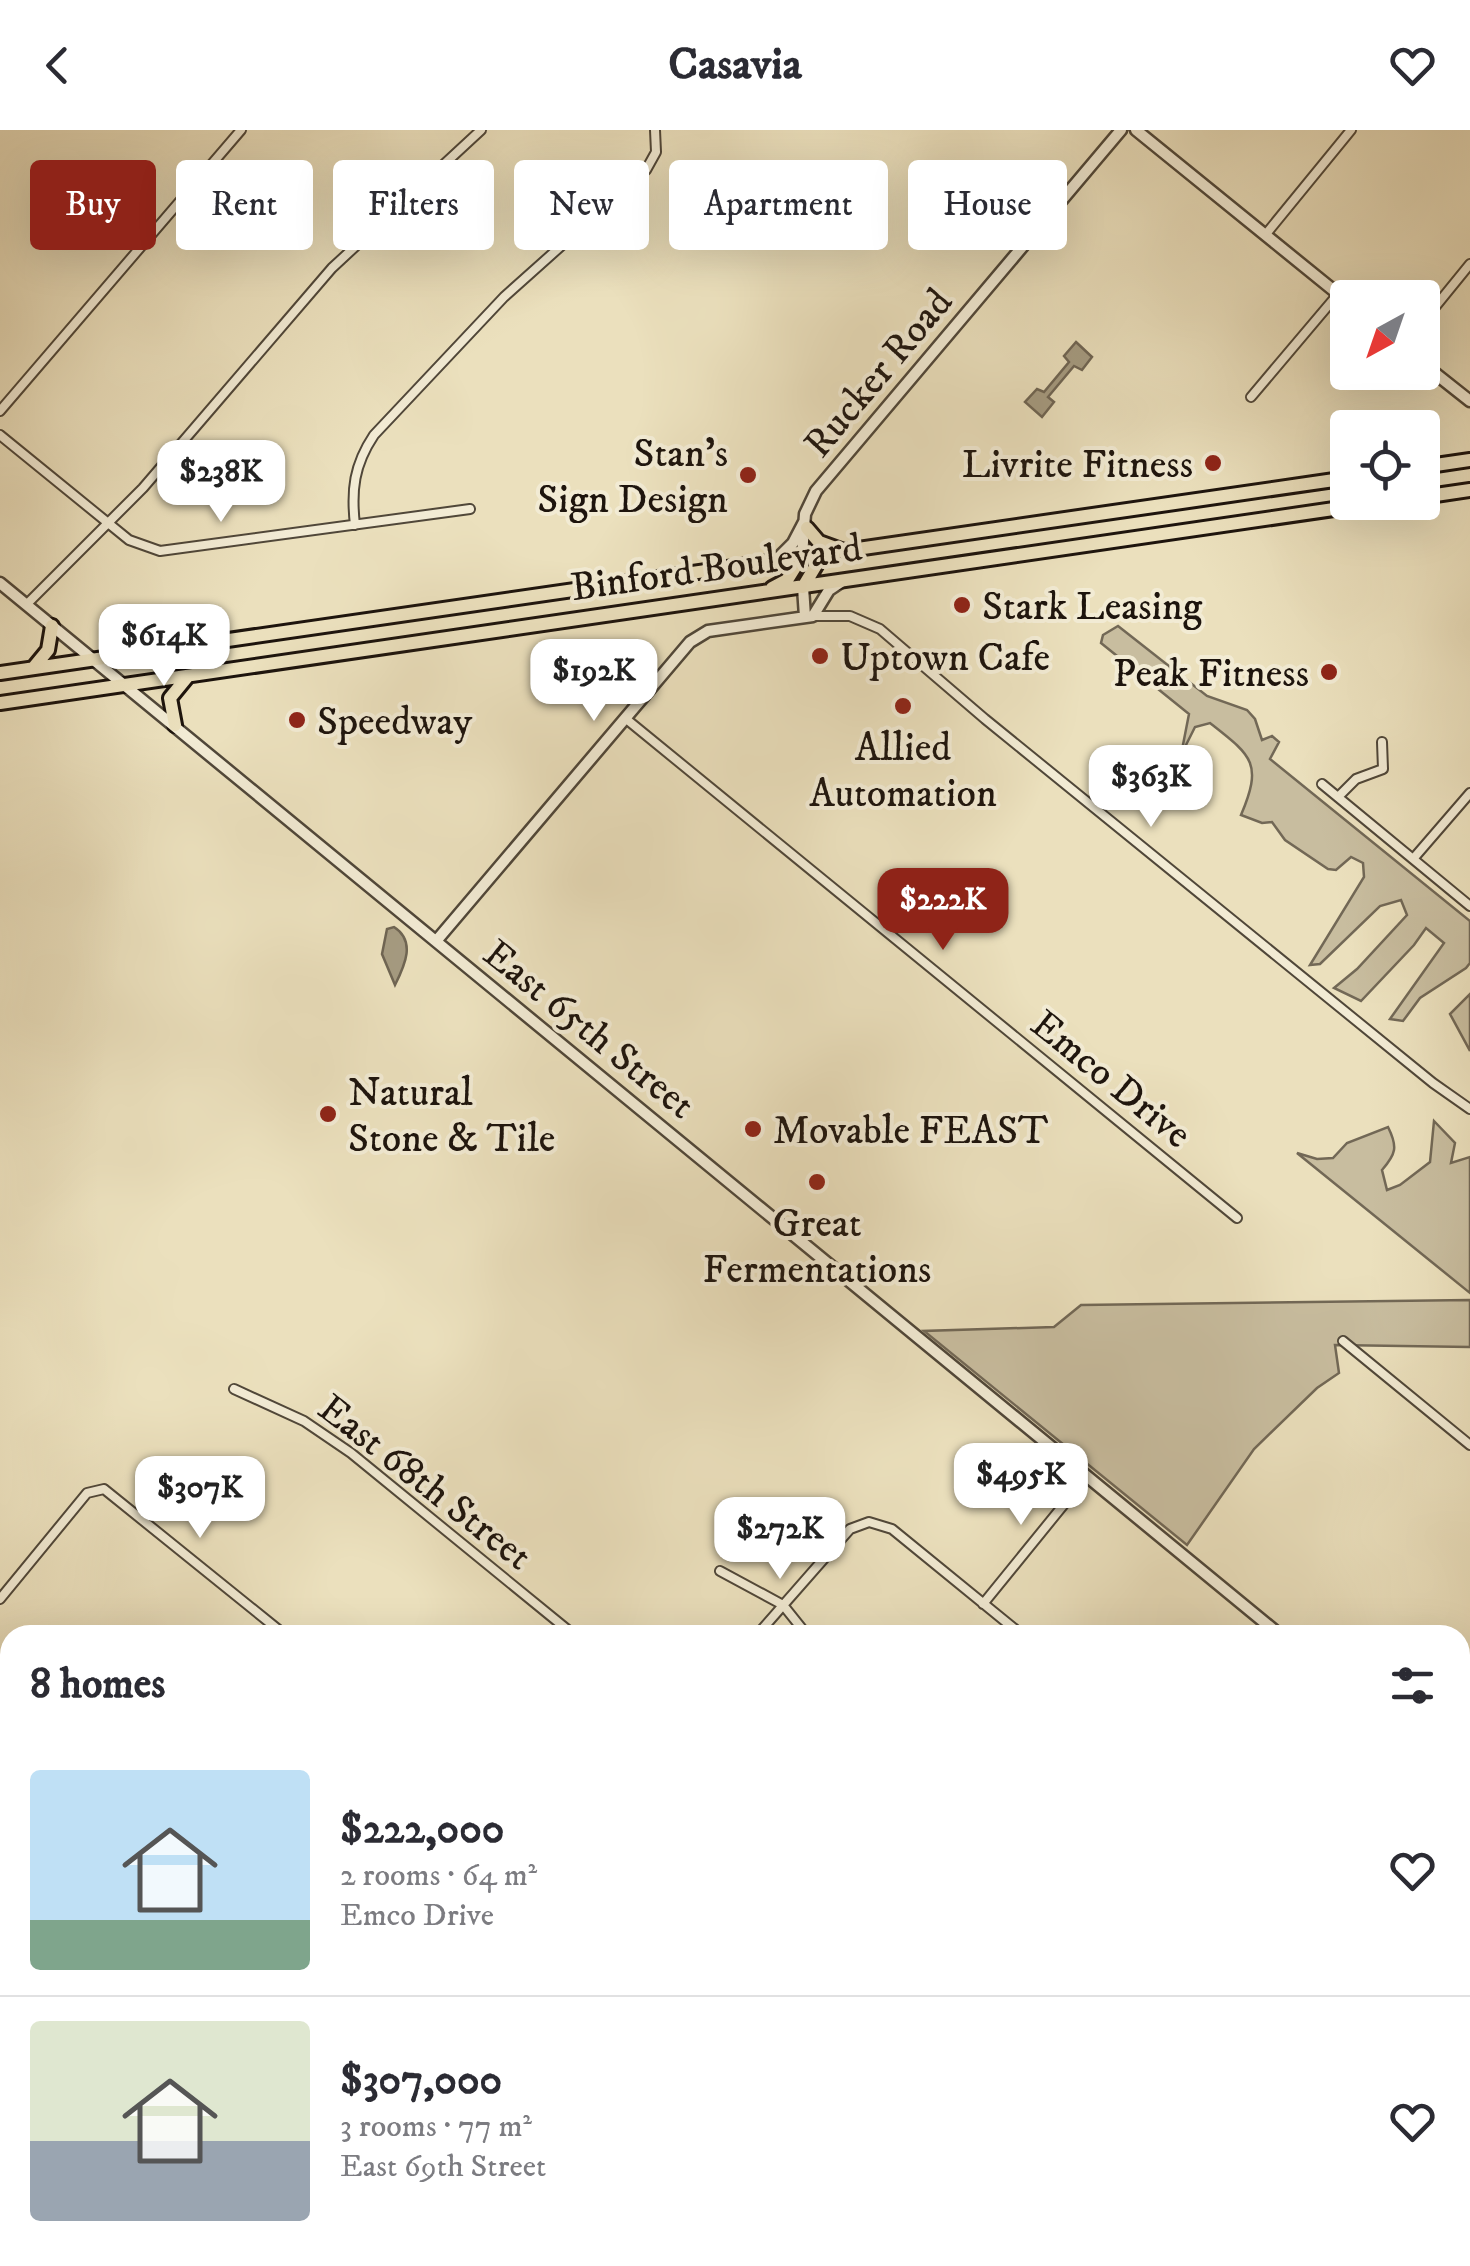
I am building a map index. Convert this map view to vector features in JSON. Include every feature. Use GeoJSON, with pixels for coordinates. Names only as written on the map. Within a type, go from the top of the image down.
{"type":"FeatureCollection","features":[{"type":"Feature","properties":{"kind":"main road"},"geometry":{"type":"LineString","coordinates":[[1440,464],[1470,457]]}},
{"type":"Feature","properties":{"kind":"main road","name":"Binford Boulevard"},"geometry":{"type":"LineString","coordinates":[[0,673],[1330,481]]}},
{"type":"Feature","properties":{"kind":"main road"},"geometry":{"type":"LineString","coordinates":[[1440,494],[1470,490]]}},
{"type":"Feature","properties":{"kind":"main road","name":"Binford Boulevard"},"geometry":{"type":"LineString","coordinates":[[0,703],[1330,510]]}},
{"type":"Feature","properties":{"kind":"main road"},"geometry":{"type":"LineString","coordinates":[[806,525],[820,542],[844,550]]}},
{"type":"Feature","properties":{"kind":"main road"},"geometry":{"type":"LineString","coordinates":[[803,587],[818,562],[844,550]]}},
{"type":"Feature","properties":{"kind":"main road"},"geometry":{"type":"LineString","coordinates":[[766,591],[787,580],[802,556]]}},
{"type":"Feature","properties":{"kind":"main road"},"geometry":{"type":"LineString","coordinates":[[33,668],[48,650],[52,626]]}},
{"type":"Feature","properties":{"kind":"main road"},"geometry":{"type":"LineString","coordinates":[[175,725],[170,698],[188,676]]}},
{"type":"Feature","properties":{"kind":"street"},"geometry":{"type":"LineString","coordinates":[[0,410],[241,130]]}},
{"type":"Feature","properties":{"kind":"street"},"geometry":{"type":"LineString","coordinates":[[26,604],[178,449],[332,268],[481,130]]}},
{"type":"Feature","properties":{"kind":"street"},"geometry":{"type":"LineString","coordinates":[[355,525],[353,480],[374,435],[504,297],[646,170],[656,152],[655,130]]}},
{"type":"Feature","properties":{"kind":"street","name":"Rucker Road"},"geometry":{"type":"LineString","coordinates":[[802,556],[806,508],[821,485],[1122,130]]}},
{"type":"Feature","properties":{"kind":"street"},"geometry":{"type":"LineString","coordinates":[[1136,130],[1330,287]]}},
{"type":"Feature","properties":{"kind":"street"},"geometry":{"type":"LineString","coordinates":[[1266,234],[1351,130]]}},
{"type":"Feature","properties":{"kind":"street"},"geometry":{"type":"LineString","coordinates":[[1440,301],[1468,268]]}},
{"type":"Feature","properties":{"kind":"street"},"geometry":{"type":"LineString","coordinates":[[1250,397],[1330,312]]}},
{"type":"Feature","properties":{"kind":"street"},"geometry":{"type":"LineString","coordinates":[[1440,377],[1470,401]]}},
{"type":"Feature","properties":{"kind":"street"},"geometry":{"type":"LineString","coordinates":[[0,435],[140,546],[169,551],[470,508]]}},
{"type":"Feature","properties":{"kind":"street","name":"Rucker Road"},"geometry":{"type":"LineString","coordinates":[[776,560],[806,525]]}},
{"type":"Feature","properties":{"kind":"street"},"geometry":{"type":"LineString","coordinates":[[809,617],[829,590],[843,581]]}},
{"type":"Feature","properties":{"kind":"street","name":"East 65th Street"},"geometry":{"type":"LineString","coordinates":[[0,583],[1268,1625]]}},
{"type":"Feature","properties":{"kind":"street"},"geometry":{"type":"LineString","coordinates":[[803,587],[809,617]]}},
{"type":"Feature","properties":{"kind":"street"},"geometry":{"type":"LineString","coordinates":[[436,940],[699,635],[809,617],[855,617],[880,629],[1136,842],[1470,1109]]}},
{"type":"Feature","properties":{"kind":"street","name":"Emco Drive"},"geometry":{"type":"LineString","coordinates":[[625,718],[1236,1218]]}},
{"type":"Feature","properties":{"kind":"street"},"geometry":{"type":"LineString","coordinates":[[1338,797],[1356,779],[1383,769],[1382,742]]}},
{"type":"Feature","properties":{"kind":"street"},"geometry":{"type":"LineString","coordinates":[[1322,784],[1470,906]]}},
{"type":"Feature","properties":{"kind":"street"},"geometry":{"type":"LineString","coordinates":[[1414,859],[1470,793]]}},
{"type":"Feature","properties":{"kind":"street"},"geometry":{"type":"LineString","coordinates":[[1343,1341],[1470,1445]]}},
{"type":"Feature","properties":{"kind":"street","name":"East 68th Street"},"geometry":{"type":"LineString","coordinates":[[234,1388],[304,1421],[351,1453],[562,1625]]}},
{"type":"Feature","properties":{"kind":"street"},"geometry":{"type":"LineString","coordinates":[[983,1604],[1087,1476]]}},
{"type":"Feature","properties":{"kind":"street"},"geometry":{"type":"LineString","coordinates":[[0,1598],[87,1493],[97,1488],[107,1490],[273,1625]]}},
{"type":"Feature","properties":{"kind":"street"},"geometry":{"type":"LineString","coordinates":[[766,1625],[846,1532],[868,1522],[892,1529],[1009,1625]]}},
{"type":"Feature","properties":{"kind":"street"},"geometry":{"type":"LineString","coordinates":[[720,1571],[783,1605],[799,1625]]}},
{"type":"Feature","properties":{"kind":"shaded area"},"geometry":{"type":"Polygon","coordinates":[[[1076,342],[1092,357],[1082,370],[1074,366],[1048,397],[1054,402],[1042,417],[1025,402],[1037,389],[1044,392],[1069,362],[1064,356],[1076,342]]]}},
{"type":"Feature","properties":{"kind":"shaded area"},"geometry":{"type":"Polygon","coordinates":[[[1118,626],[1207,696],[1247,710],[1255,719],[1262,740],[1272,736],[1279,742],[1270,759],[1470,921],[1470,963],[1466,968],[1420,998],[1403,1021],[1390,1019],[1444,943],[1426,928],[1361,1001],[1334,988],[1407,915],[1401,900],[1380,906],[1320,964],[1310,965],[1364,877],[1363,863],[1351,857],[1336,870],[1328,869],[1285,840],[1272,822],[1262,823],[1241,815],[1251,783],[1250,762],[1236,744],[1210,723],[1195,727],[1181,755],[1189,714],[1101,643],[1103,635],[1118,626]]]}},
{"type":"Feature","properties":{"kind":"shaded area"},"geometry":{"type":"Polygon","coordinates":[[[394,927],[407,946],[395,985],[382,954],[387,929],[394,927]]]}},
{"type":"Feature","properties":{"kind":"shaded area"},"geometry":{"type":"Polygon","coordinates":[[[1470,994],[1470,1051],[1450,1014],[1470,994]]]}},
{"type":"Feature","properties":{"kind":"shaded area"},"geometry":{"type":"Polygon","coordinates":[[[1434,1121],[1455,1143],[1451,1163],[1470,1157],[1470,1293],[1297,1153],[1317,1159],[1333,1158],[1347,1143],[1388,1127],[1394,1145],[1393,1155],[1382,1170],[1387,1190],[1430,1162],[1434,1121]]]}},
{"type":"Feature","properties":{"kind":"shaded area"},"geometry":{"type":"Polygon","coordinates":[[[1470,1300],[1470,1347],[1335,1345],[1339,1373],[1317,1388],[1254,1449],[1187,1545],[924,1331],[1054,1327],[1081,1305],[1470,1300]]]}},
{"type":"Feature","properties":{"kind":"place","name":"Livrite Fitness"},"geometry":{"type":"Point","coordinates":[1213,463]}},
{"type":"Feature","properties":{"kind":"place","name":"Stan's Sign Design"},"geometry":{"type":"Point","coordinates":[748,475]}},
{"type":"Feature","properties":{"kind":"place","name":"Stark Leasing"},"geometry":{"type":"Point","coordinates":[962,605]}},
{"type":"Feature","properties":{"kind":"place","name":"Uptown Cafe"},"geometry":{"type":"Point","coordinates":[820,656]}},
{"type":"Feature","properties":{"kind":"place","name":"Peak Fitness"},"geometry":{"type":"Point","coordinates":[1329,672]}},
{"type":"Feature","properties":{"kind":"place","name":"Allied Automation"},"geometry":{"type":"Point","coordinates":[903,706]}},
{"type":"Feature","properties":{"kind":"place","name":"Speedway"},"geometry":{"type":"Point","coordinates":[297,720]}},
{"type":"Feature","properties":{"kind":"place","name":"Natural Stone & Tile"},"geometry":{"type":"Point","coordinates":[328,1114]}},
{"type":"Feature","properties":{"kind":"place","name":"Movable FEAST"},"geometry":{"type":"Point","coordinates":[753,1129]}},
{"type":"Feature","properties":{"kind":"place","name":"Great Fermentations"},"geometry":{"type":"Point","coordinates":[817,1182]}}]}
